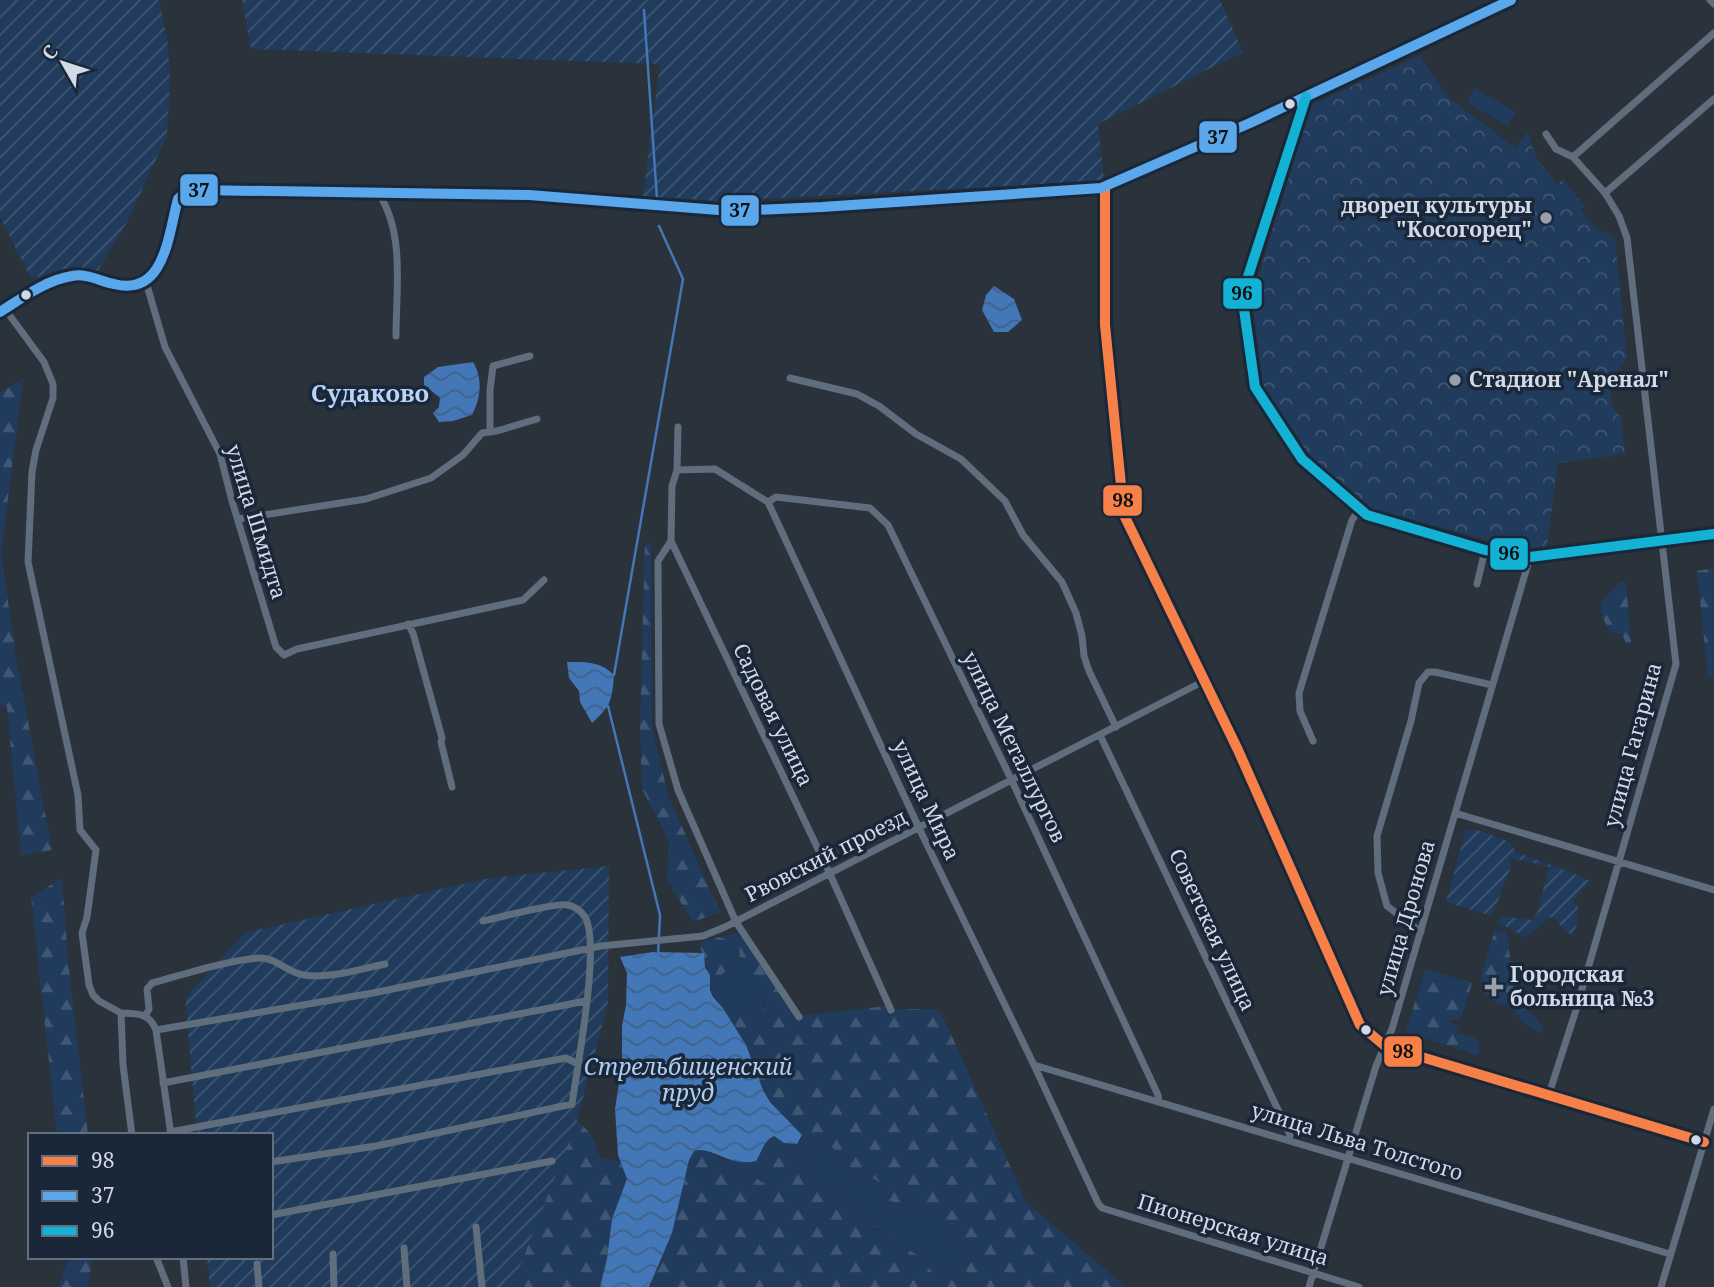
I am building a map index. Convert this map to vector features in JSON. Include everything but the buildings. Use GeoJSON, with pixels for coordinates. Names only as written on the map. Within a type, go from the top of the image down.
{"type":"FeatureCollection","features":[{"type":"Feature","properties":{"kind":"street"},"geometry":{"type":"LineString","coordinates":[[578,1064],[566,1058],[171,1133],[153,1021],[146,1015],[121,1013],[99,1001],[89,985],[82,933],[87,917],[96,850],[80,830],[78,795],[28,562],[32,472],[36,450],[53,398],[53,384],[44,362],[2,310],[55,281],[73,275],[89,276],[124,286],[146,282],[160,266],[178,200],[186,191],[244,189],[379,194],[529,195],[757,211],[1105,187],[1306,97],[1511,0]]}},
{"type":"Feature","properties":{"kind":"street"},"geometry":{"type":"LineString","coordinates":[[1710,0],[1714,4]]}},
{"type":"Feature","properties":{"kind":"street"},"geometry":{"type":"LineString","coordinates":[[1573,157],[1714,33]]}},
{"type":"Feature","properties":{"kind":"street"},"geometry":{"type":"LineString","coordinates":[[1306,97],[1242,295],[1255,387],[1302,459],[1367,515],[1485,550],[1530,557],[1714,534]]}},
{"type":"Feature","properties":{"kind":"street"},"geometry":{"type":"LineString","coordinates":[[1605,193],[1714,99]]}},
{"type":"Feature","properties":{"kind":"street","name":"улица Гагарина"},"geometry":{"type":"LineString","coordinates":[[1546,134],[1556,149],[1573,157],[1605,193],[1619,216],[1627,239],[1676,664],[1576,1010],[1549,1094]]}},
{"type":"Feature","properties":{"kind":"street"},"geometry":{"type":"LineString","coordinates":[[1105,187],[1105,325],[1124,515],[1238,750],[1360,1025],[1385,1046],[1704,1142]]}},
{"type":"Feature","properties":{"kind":"street"},"geometry":{"type":"LineString","coordinates":[[379,194],[392,218],[396,249],[396,337]]}},
{"type":"Feature","properties":{"kind":"street","name":"улица Шмидта"},"geometry":{"type":"LineString","coordinates":[[146,282],[165,347],[220,454],[276,647],[284,655],[298,649],[408,624]]}},
{"type":"Feature","properties":{"kind":"street"},"geometry":{"type":"LineString","coordinates":[[490,431],[493,366],[530,356]]}},
{"type":"Feature","properties":{"kind":"street"},"geometry":{"type":"LineString","coordinates":[[790,378],[857,394],[879,406],[916,434],[961,459],[1005,501],[1023,535],[1062,582],[1076,613],[1089,671],[1116,727]]}},
{"type":"Feature","properties":{"kind":"street"},"geometry":{"type":"LineString","coordinates":[[237,519],[366,499],[431,478],[463,455],[482,433],[537,419]]}},
{"type":"Feature","properties":{"kind":"street","name":"Садовая улица"},"geometry":{"type":"LineString","coordinates":[[678,427],[677,470],[672,486],[671,541],[829,872],[891,1010]]}},
{"type":"Feature","properties":{"kind":"street"},"geometry":{"type":"LineString","coordinates":[[677,470],[715,468],[768,502]]}},
{"type":"Feature","properties":{"kind":"street","name":"улица Металлургов"},"geometry":{"type":"LineString","coordinates":[[768,502],[776,498],[870,508],[888,525],[1012,781],[1159,1102]]}},
{"type":"Feature","properties":{"kind":"street","name":"улица Мира"},"geometry":{"type":"LineString","coordinates":[[768,502],[919,828],[1098,1203]]}},
{"type":"Feature","properties":{"kind":"street"},"geometry":{"type":"LineString","coordinates":[[1312,741],[1300,711],[1299,693],[1352,520],[1359,510]]}},
{"type":"Feature","properties":{"kind":"street"},"geometry":{"type":"LineString","coordinates":[[671,541],[658,562],[659,724],[678,790],[736,922],[799,1017]]}},
{"type":"Feature","properties":{"kind":"street"},"geometry":{"type":"LineString","coordinates":[[1477,584],[1485,550]]}},
{"type":"Feature","properties":{"kind":"street","name":"улица Дронова"},"geometry":{"type":"LineString","coordinates":[[1309,1287],[1376,1066],[1394,1021],[1530,557]]}},
{"type":"Feature","properties":{"kind":"street"},"geometry":{"type":"LineString","coordinates":[[452,787],[439,724],[413,633],[408,624],[523,600],[544,580]]}},
{"type":"Feature","properties":{"kind":"street"},"geometry":{"type":"LineString","coordinates":[[1420,932],[1387,906],[1378,873],[1377,836],[1411,721],[1419,683],[1428,672],[1435,672],[1492,685]]}},
{"type":"Feature","properties":{"kind":"street","name":"Рвовский проезд"},"geometry":{"type":"LineString","coordinates":[[156,1030],[373,993],[601,946],[703,936],[736,922],[1204,681]]}},
{"type":"Feature","properties":{"kind":"street","name":"Советская улица"},"geometry":{"type":"LineString","coordinates":[[1100,735],[1290,1135],[1289,1140]]}},
{"type":"Feature","properties":{"kind":"street"},"geometry":{"type":"LineString","coordinates":[[1455,813],[1714,890]]}},
{"type":"Feature","properties":{"kind":"street"},"geometry":{"type":"LineString","coordinates":[[273,1162],[376,1146],[572,1104],[591,968],[589,930],[585,918],[579,910],[566,904],[483,921]]}},
{"type":"Feature","properties":{"kind":"street"},"geometry":{"type":"LineString","coordinates":[[146,1015],[149,1009],[147,989],[152,983],[238,962],[261,958],[274,961],[287,970],[302,975],[322,976],[385,964]]}},
{"type":"Feature","properties":{"kind":"street"},"geometry":{"type":"LineString","coordinates":[[163,1083],[586,1001]]}},
{"type":"Feature","properties":{"kind":"street"},"geometry":{"type":"LineString","coordinates":[[121,1013],[122,1065],[132,1133]]}},
{"type":"Feature","properties":{"kind":"street","name":"улица Льва Толстого"},"geometry":{"type":"LineString","coordinates":[[1034,1065],[1670,1254]]}},
{"type":"Feature","properties":{"kind":"street"},"geometry":{"type":"LineString","coordinates":[[1661,1287],[1714,1109]]}},
{"type":"Feature","properties":{"kind":"street"},"geometry":{"type":"LineString","coordinates":[[273,1215],[552,1161]]}},
{"type":"Feature","properties":{"kind":"street","name":"Пионерская улица"},"geometry":{"type":"LineString","coordinates":[[1098,1203],[1102,1208],[1359,1287]]}},
{"type":"Feature","properties":{"kind":"street"},"geometry":{"type":"LineString","coordinates":[[476,1227],[482,1287]]}},
{"type":"Feature","properties":{"kind":"street"},"geometry":{"type":"LineString","coordinates":[[404,1248],[407,1287]]}},
{"type":"Feature","properties":{"kind":"street"},"geometry":{"type":"LineString","coordinates":[[333,1254],[334,1287]]}},
{"type":"Feature","properties":{"kind":"street"},"geometry":{"type":"LineString","coordinates":[[157,1259],[167,1287]]}},
{"type":"Feature","properties":{"kind":"street"},"geometry":{"type":"LineString","coordinates":[[183,1259],[186,1287]]}},
{"type":"Feature","properties":{"kind":"street"},"geometry":{"type":"LineString","coordinates":[[257,1264],[259,1287]]}},
{"type":"Feature","properties":{"kind":"green space"},"geometry":{"type":"Polygon","coordinates":[[[0,0],[159,0],[168,45],[170,81],[167,136],[127,222],[98,271],[71,267],[31,279],[0,217],[0,0]]]}},
{"type":"Feature","properties":{"kind":"green space"},"geometry":{"type":"Polygon","coordinates":[[[242,0],[1220,0],[1243,52],[1098,124],[1104,181],[719,201],[643,196],[660,64],[251,49],[242,0]]]}},
{"type":"Feature","properties":{"kind":"green space"},"geometry":{"type":"Polygon","coordinates":[[[1419,56],[1450,99],[1516,148],[1528,132],[1537,159],[1557,184],[1563,180],[1585,206],[1580,210],[1592,224],[1615,239],[1627,358],[1609,383],[1612,405],[1621,418],[1625,454],[1558,463],[1547,546],[1523,549],[1365,507],[1307,453],[1263,387],[1252,298],[1311,105],[1419,56]]]}},
{"type":"Feature","properties":{"kind":"green space"},"geometry":{"type":"Polygon","coordinates":[[[1475,88],[1516,113],[1507,126],[1467,102],[1475,88]]]}},
{"type":"Feature","properties":{"kind":"green space"},"geometry":{"type":"Polygon","coordinates":[[[23,379],[1,554],[17,663],[52,850],[21,855],[7,707],[0,706],[0,392],[23,379]]]}},
{"type":"Feature","properties":{"kind":"green space"},"geometry":{"type":"Polygon","coordinates":[[[645,542],[651,543],[652,727],[668,795],[720,912],[693,922],[667,880],[669,841],[642,789],[640,726],[645,542]]]}},
{"type":"Feature","properties":{"kind":"green space"},"geometry":{"type":"Polygon","coordinates":[[[1714,568],[1714,680],[1708,676],[1697,571],[1714,568]]]}},
{"type":"Feature","properties":{"kind":"green space"},"geometry":{"type":"Polygon","coordinates":[[[1620,582],[1626,582],[1631,642],[1627,646],[1622,634],[1610,632],[1601,609],[1603,600],[1620,582]]]}},
{"type":"Feature","properties":{"kind":"green space"},"geometry":{"type":"Polygon","coordinates":[[[1466,829],[1481,831],[1510,842],[1516,852],[1590,881],[1572,902],[1578,906],[1573,936],[1564,930],[1556,919],[1549,917],[1526,938],[1496,921],[1502,916],[1532,920],[1537,913],[1549,867],[1511,858],[1510,869],[1492,916],[1446,902],[1466,829]]]}},
{"type":"Feature","properties":{"kind":"green space"},"geometry":{"type":"Polygon","coordinates":[[[609,866],[608,1003],[576,1124],[512,1287],[210,1287],[207,1259],[273,1259],[273,1133],[197,1133],[185,998],[244,933],[490,878],[609,866]]]}},
{"type":"Feature","properties":{"kind":"green space"},"geometry":{"type":"Polygon","coordinates":[[[62,878],[68,961],[88,1133],[57,1133],[31,897],[62,878]]]}},
{"type":"Feature","properties":{"kind":"green space"},"geometry":{"type":"Polygon","coordinates":[[[1495,930],[1507,933],[1510,959],[1523,967],[1527,974],[1521,1006],[1537,1018],[1543,1029],[1540,1033],[1523,1022],[1513,1008],[1484,994],[1481,976],[1495,930]]]}},
{"type":"Feature","properties":{"kind":"green space"},"geometry":{"type":"Polygon","coordinates":[[[739,932],[754,989],[763,993],[766,999],[762,1013],[757,1016],[729,1011],[727,1013],[711,988],[710,975],[716,977],[725,939],[720,937],[739,932]]]}},
{"type":"Feature","properties":{"kind":"green space"},"geometry":{"type":"Polygon","coordinates":[[[742,936],[796,1016],[887,1006],[895,1009],[936,1009],[942,1014],[1026,1202],[1126,1287],[649,1287],[672,1233],[689,1160],[694,1151],[698,1149],[715,1165],[734,1177],[750,1181],[756,1178],[763,1183],[768,1181],[764,1161],[769,1148],[780,1145],[830,1194],[857,1209],[867,1221],[869,1229],[881,1231],[923,1259],[933,1273],[960,1283],[967,1280],[966,1265],[959,1243],[946,1228],[913,1209],[887,1199],[881,1183],[855,1172],[830,1145],[802,1135],[770,1102],[746,1045],[727,1013],[731,1010],[757,1016],[762,1013],[766,1000],[762,993],[747,981],[742,970],[739,937],[742,936]]]}},
{"type":"Feature","properties":{"kind":"green space"},"geometry":{"type":"Polygon","coordinates":[[[720,937],[725,939],[729,970],[716,977],[710,975],[699,944],[720,937]]]}},
{"type":"Feature","properties":{"kind":"green space"},"geometry":{"type":"Polygon","coordinates":[[[1425,969],[1472,983],[1461,1018],[1448,1021],[1459,1029],[1455,1032],[1477,1038],[1480,1046],[1478,1055],[1406,1032],[1425,969]]]}},
{"type":"Feature","properties":{"kind":"green space"},"geometry":{"type":"Polygon","coordinates":[[[568,1112],[591,1135],[602,1158],[620,1161],[626,1173],[626,1185],[612,1219],[600,1287],[509,1287],[568,1112]]]}},
{"type":"Feature","properties":{"kind":"green space"},"geometry":{"type":"Polygon","coordinates":[[[802,1135],[830,1145],[855,1172],[881,1183],[885,1189],[883,1194],[891,1201],[932,1219],[951,1232],[962,1251],[967,1280],[961,1283],[933,1273],[923,1259],[878,1229],[869,1229],[867,1221],[858,1209],[830,1194],[780,1145],[766,1170],[768,1181],[763,1183],[756,1178],[750,1181],[727,1173],[698,1149],[724,1160],[759,1157],[763,1145],[771,1137],[801,1140],[802,1135]]]}},
{"type":"Feature","properties":{"kind":"green space"},"geometry":{"type":"Polygon","coordinates":[[[68,1259],[92,1259],[88,1287],[58,1287],[68,1259]]]}},
{"type":"Feature","properties":{"kind":"water"},"geometry":{"type":"Polygon","coordinates":[[[994,286],[1014,299],[1022,320],[1008,332],[994,332],[982,310],[986,295],[994,286]]]}},
{"type":"Feature","properties":{"kind":"water"},"geometry":{"type":"Polygon","coordinates":[[[473,362],[480,388],[472,415],[439,422],[433,413],[439,407],[440,398],[424,385],[424,377],[438,367],[473,362]]]}},
{"type":"Feature","properties":{"kind":"water"},"geometry":{"type":"Polygon","coordinates":[[[567,662],[598,665],[614,675],[609,702],[592,723],[580,702],[579,691],[569,678],[567,662]]]}},
{"type":"Feature","properties":{"kind":"water","name":"Стрельбищенский пруд"},"geometry":{"type":"Polygon","coordinates":[[[653,952],[704,953],[713,997],[746,1045],[763,1090],[770,1102],[802,1135],[797,1144],[784,1143],[774,1136],[770,1138],[756,1161],[738,1162],[707,1151],[694,1151],[689,1160],[672,1233],[649,1287],[600,1287],[612,1219],[627,1179],[618,1155],[615,1109],[622,1064],[622,1026],[626,1005],[627,973],[620,957],[653,952]]]}},
{"type":"Feature","properties":{"kind":"waterway"},"geometry":{"type":"LineString","coordinates":[[644,10],[657,199]]}},
{"type":"Feature","properties":{"kind":"waterway"},"geometry":{"type":"LineString","coordinates":[[614,675],[683,279],[659,226]]}},
{"type":"Feature","properties":{"kind":"waterway"},"geometry":{"type":"LineString","coordinates":[[608,706],[660,915],[658,955]]}},
{"type":"Feature","properties":{"kind":"transit line","name":"37"},"geometry":{"type":"LineString","coordinates":[[0,312],[44,285],[62,278],[83,276],[131,286],[144,281],[154,272],[161,260],[178,199],[186,191],[529,195],[731,211],[1101,188],[1250,123],[1511,0]]}},
{"type":"Feature","properties":{"kind":"transit line","name":"96"},"geometry":{"type":"LineString","coordinates":[[1306,97],[1242,295],[1255,387],[1302,459],[1367,515],[1485,550],[1530,557],[1714,534]]}},
{"type":"Feature","properties":{"kind":"transit line","name":"98"},"geometry":{"type":"LineString","coordinates":[[1105,187],[1105,325],[1124,515],[1238,750],[1360,1025],[1385,1046],[1704,1142]]}},
{"type":"Feature","properties":{"kind":"place","name":"дворец культуры \"Косогорец\""},"geometry":{"type":"Point","coordinates":[1546,218]}},
{"type":"Feature","properties":{"kind":"place","name":"Стадион \"Аренал\""},"geometry":{"type":"Point","coordinates":[1455,380]}},
{"type":"Feature","properties":{"kind":"place","name":"Городская больница №3"},"geometry":{"type":"Point","coordinates":[1494,987]}},
{"type":"Feature","properties":{"kind":"district","name":"Судаково"},"geometry":{"type":"Point","coordinates":[370,394]}}]}
